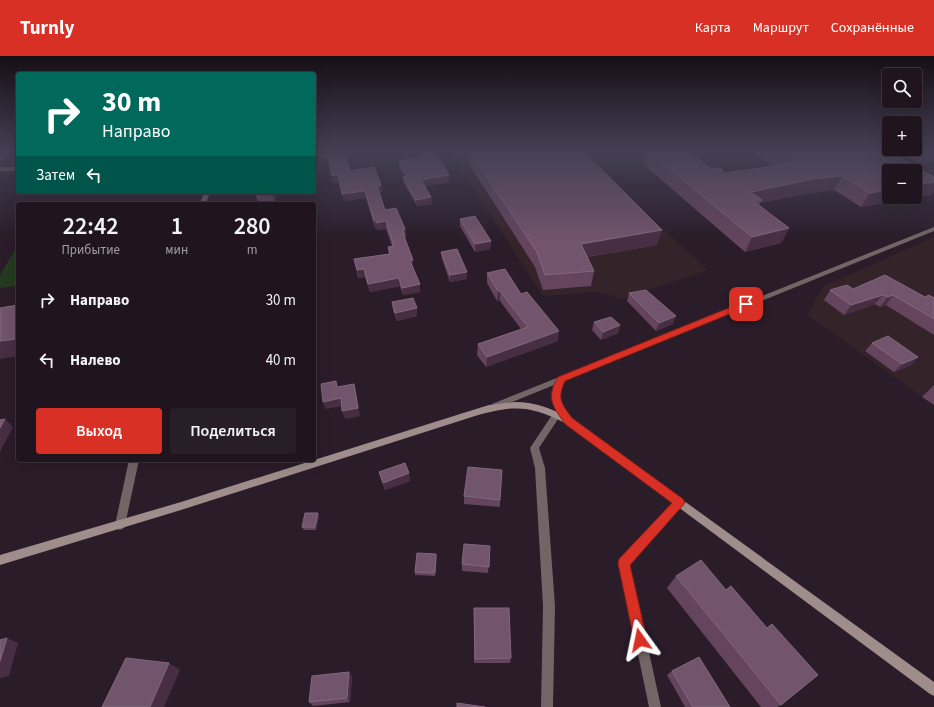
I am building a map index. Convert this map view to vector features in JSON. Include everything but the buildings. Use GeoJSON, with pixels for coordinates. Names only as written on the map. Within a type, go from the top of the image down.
{"type":"FeatureCollection","features":[{"type":"Feature","properties":{"kind":"main road"},"geometry":{"type":"LineString","coordinates":[[0,560],[120,525],[495,406],[522,404],[543,408],[568,421],[934,690]]}},
{"type":"Feature","properties":{"kind":"street"},"geometry":{"type":"LineString","coordinates":[[495,406],[934,229]]}},
{"type":"Feature","properties":{"kind":"street"},"geometry":{"type":"LineString","coordinates":[[561,379],[555,397],[558,407],[568,421]]}},
{"type":"Feature","properties":{"kind":"street"},"geometry":{"type":"LineString","coordinates":[[547,707],[549,606],[540,468],[534,448],[557,414]]}},
{"type":"Feature","properties":{"kind":"street"},"geometry":{"type":"LineString","coordinates":[[120,525],[134,462]]}},
{"type":"Feature","properties":{"kind":"street"},"geometry":{"type":"LineString","coordinates":[[654,707],[624,563],[679,503]]}},
{"type":"Feature","properties":{"kind":"shaded area"},"geometry":{"type":"Polygon","coordinates":[[[469,181],[616,181],[648,215],[708,270],[621,299],[598,292],[543,296],[469,181]]]}},
{"type":"Feature","properties":{"kind":"shaded area"},"geometry":{"type":"Polygon","coordinates":[[[934,237],[934,405],[807,315],[824,286],[934,237]]]}},
{"type":"Feature","properties":{"kind":"green space"},"geometry":{"type":"Polygon","coordinates":[[[16,250],[16,286],[0,288],[0,275],[16,250]]]}},
{"type":"Feature","properties":{"kind":"route"},"geometry":{"type":"LineString","coordinates":[[640,640],[624,563],[679,503],[568,421],[558,407],[555,397],[557,390],[561,379],[746,304]]}}]}
